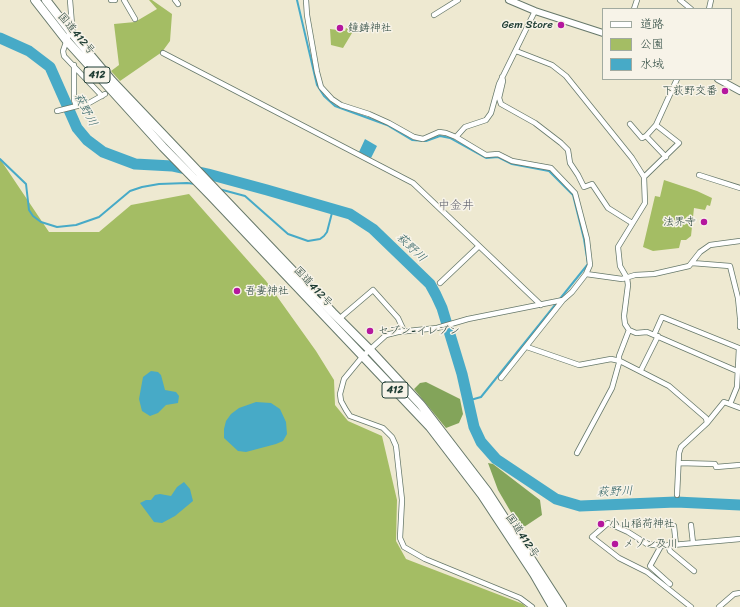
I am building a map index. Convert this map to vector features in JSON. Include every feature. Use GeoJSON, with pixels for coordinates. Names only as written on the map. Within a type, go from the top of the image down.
{"type":"FeatureCollection","features":[{"type":"Feature","properties":{"kind":"highway","name":"国道412号"},"geometry":{"type":"LineString","coordinates":[[35,0],[67,41],[163,147],[430,427],[482,495],[534,574],[553,607]]}},
{"type":"Feature","properties":{"kind":"highway","name":"国道412号"},"geometry":{"type":"LineString","coordinates":[[46,0],[111,79],[421,405],[487,491],[562,607]]}},
{"type":"Feature","properties":{"kind":"street"},"geometry":{"type":"LineString","coordinates":[[57,111],[89,103],[103,95],[64,56],[63,51],[72,25],[70,0]]}},
{"type":"Feature","properties":{"kind":"street"},"geometry":{"type":"LineString","coordinates":[[110,0],[115,0]]}},
{"type":"Feature","properties":{"kind":"street"},"geometry":{"type":"LineString","coordinates":[[124,0],[135,19]]}},
{"type":"Feature","properties":{"kind":"street"},"geometry":{"type":"LineString","coordinates":[[306,0],[307,15],[321,87],[341,106],[369,114],[414,137],[426,138],[439,132],[456,137],[486,155],[498,154],[512,161],[551,168],[575,193],[587,239],[590,264],[586,274],[572,292],[563,300],[501,378]]}},
{"type":"Feature","properties":{"kind":"street"},"geometry":{"type":"LineString","coordinates":[[434,15],[458,0]]}},
{"type":"Feature","properties":{"kind":"street"},"geometry":{"type":"LineString","coordinates":[[509,0],[535,11],[602,33]]}},
{"type":"Feature","properties":{"kind":"street"},"geometry":{"type":"LineString","coordinates":[[680,0],[690,8]]}},
{"type":"Feature","properties":{"kind":"street"},"geometry":{"type":"LineString","coordinates":[[456,137],[465,127],[486,120],[491,113],[495,94],[502,77],[535,11]]}},
{"type":"Feature","properties":{"kind":"street"},"geometry":{"type":"LineString","coordinates":[[516,51],[552,65],[566,76],[632,158],[644,177],[645,203],[618,247],[620,266],[627,278],[628,285],[624,316],[629,330],[636,333],[647,332],[656,335],[737,371]]}},
{"type":"Feature","properties":{"kind":"street"},"geometry":{"type":"LineString","coordinates":[[163,53],[413,182],[541,305]]}},
{"type":"Feature","properties":{"kind":"street"},"geometry":{"type":"LineString","coordinates":[[74,65],[74,100],[76,106]]}},
{"type":"Feature","properties":{"kind":"street"},"geometry":{"type":"LineString","coordinates":[[502,77],[499,98],[500,104],[535,123],[561,143],[568,150],[570,163],[584,187],[592,184],[608,208],[632,224]]}},
{"type":"Feature","properties":{"kind":"street"},"geometry":{"type":"LineString","coordinates":[[630,124],[642,138],[646,136],[656,125],[676,80]]}},
{"type":"Feature","properties":{"kind":"street"},"geometry":{"type":"LineString","coordinates":[[720,80],[740,91]]}},
{"type":"Feature","properties":{"kind":"street"},"geometry":{"type":"LineString","coordinates":[[644,177],[679,143],[656,125]]}},
{"type":"Feature","properties":{"kind":"street"},"geometry":{"type":"LineString","coordinates":[[646,136],[666,157]]}},
{"type":"Feature","properties":{"kind":"street"},"geometry":{"type":"LineString","coordinates":[[699,175],[740,188]]}},
{"type":"Feature","properties":{"kind":"street"},"geometry":{"type":"LineString","coordinates":[[692,264],[700,252],[710,245],[740,241]]}},
{"type":"Feature","properties":{"kind":"street"},"geometry":{"type":"LineString","coordinates":[[440,283],[479,246]]}},
{"type":"Feature","properties":{"kind":"street"},"geometry":{"type":"LineString","coordinates":[[586,274],[622,279],[654,274],[692,264],[730,266],[738,298],[740,327]]}},
{"type":"Feature","properties":{"kind":"street"},"geometry":{"type":"LineString","coordinates":[[339,319],[373,290],[398,318],[404,331]]}},
{"type":"Feature","properties":{"kind":"street"},"geometry":{"type":"LineString","coordinates":[[532,607],[520,598],[425,559],[411,552],[402,544],[400,538],[402,500],[396,446],[392,437],[383,428],[350,416],[341,401],[340,388],[344,379],[363,356],[386,336],[404,331],[437,328],[563,300]]}},
{"type":"Feature","properties":{"kind":"street"},"geometry":{"type":"LineString","coordinates":[[640,370],[656,335],[662,317],[681,323],[740,347],[736,387],[730,404]]}},
{"type":"Feature","properties":{"kind":"street"},"geometry":{"type":"LineString","coordinates":[[578,453],[612,388],[629,330]]}},
{"type":"Feature","properties":{"kind":"street"},"geometry":{"type":"LineString","coordinates":[[527,347],[579,365],[611,359],[619,361],[640,370],[669,386],[706,418],[707,423]]}},
{"type":"Feature","properties":{"kind":"street"},"geometry":{"type":"LineString","coordinates":[[677,495],[679,452],[681,447],[707,423],[724,402],[740,408]]}},
{"type":"Feature","properties":{"kind":"street"},"geometry":{"type":"LineString","coordinates":[[679,463],[715,464],[716,467],[740,465]]}},
{"type":"Feature","properties":{"kind":"street"},"geometry":{"type":"LineString","coordinates":[[691,607],[647,572],[619,558],[592,537],[608,523],[628,532],[647,544],[661,546],[740,539]]}},
{"type":"Feature","properties":{"kind":"street"},"geometry":{"type":"LineString","coordinates":[[691,525],[693,543]]}},
{"type":"Feature","properties":{"kind":"street"},"geometry":{"type":"LineString","coordinates":[[674,526],[676,545]]}},
{"type":"Feature","properties":{"kind":"street"},"geometry":{"type":"LineString","coordinates":[[668,545],[670,551],[694,571]]}},
{"type":"Feature","properties":{"kind":"street"},"geometry":{"type":"LineString","coordinates":[[661,546],[650,566],[662,575],[670,584]]}},
{"type":"Feature","properties":{"kind":"street"},"geometry":{"type":"LineString","coordinates":[[720,607],[734,594],[740,593]]}},
{"type":"Feature","properties":{"kind":"green space"},"geometry":{"type":"Polygon","coordinates":[[[149,0],[152,0],[172,14],[170,41],[162,52],[120,81],[111,71],[119,65],[114,24],[135,22],[157,9],[149,0]]]}},
{"type":"Feature","properties":{"kind":"green space"},"geometry":{"type":"Polygon","coordinates":[[[346,28],[351,30],[352,33],[343,48],[331,45],[330,29],[345,31],[346,28]]]}},
{"type":"Feature","properties":{"kind":"green space"},"geometry":{"type":"Polygon","coordinates":[[[0,159],[49,232],[99,232],[131,205],[189,194],[266,281],[316,351],[334,380],[335,405],[348,421],[382,436],[397,500],[396,541],[406,559],[523,604],[526,607],[0,607],[0,159]]]}},
{"type":"Feature","properties":{"kind":"green space"},"geometry":{"type":"Polygon","coordinates":[[[664,180],[697,191],[712,198],[710,206],[707,205],[705,210],[694,208],[691,236],[686,240],[681,240],[679,248],[653,251],[643,247],[655,196],[660,197],[664,180]]]}},
{"type":"Feature","properties":{"kind":"green space"},"geometry":{"type":"Polygon","coordinates":[[[426,382],[460,399],[463,414],[459,423],[446,428],[414,389],[420,383],[426,382]]]}},
{"type":"Feature","properties":{"kind":"green space"},"geometry":{"type":"Polygon","coordinates":[[[488,463],[493,464],[540,500],[542,515],[524,527],[519,526],[498,490],[488,463]]]}},
{"type":"Feature","properties":{"kind":"water"},"geometry":{"type":"Polygon","coordinates":[[[365,139],[377,146],[371,158],[359,152],[365,139]]]}},
{"type":"Feature","properties":{"kind":"water"},"geometry":{"type":"Polygon","coordinates":[[[151,371],[158,372],[161,375],[165,390],[176,392],[179,396],[178,403],[166,405],[158,413],[150,416],[142,411],[139,399],[143,377],[151,371]]]}},
{"type":"Feature","properties":{"kind":"water"},"geometry":{"type":"Polygon","coordinates":[[[256,402],[271,403],[280,409],[286,422],[287,434],[283,441],[276,444],[246,452],[238,451],[224,438],[226,421],[231,414],[239,408],[256,402]]]}},
{"type":"Feature","properties":{"kind":"water"},"geometry":{"type":"Polygon","coordinates":[[[184,482],[190,489],[193,501],[175,516],[162,523],[154,522],[140,503],[146,500],[151,500],[155,495],[160,494],[171,496],[177,487],[184,482]]]}},
{"type":"Feature","properties":{"kind":"waterway"},"geometry":{"type":"LineString","coordinates":[[297,0],[317,85],[324,96],[335,106],[387,125],[412,140],[426,141],[440,136],[450,138],[486,158],[498,157],[512,164],[549,171],[573,195],[584,239],[588,264],[481,397],[467,401]]}},
{"type":"Feature","properties":{"kind":"waterway","name":"萩野川"},"geometry":{"type":"LineString","coordinates":[[0,38],[29,51],[50,67],[77,128],[87,140],[103,152],[135,164],[172,166],[267,190],[350,214],[373,229],[430,284],[436,295],[442,308],[462,374],[474,427],[481,442],[496,459],[556,499],[580,506],[676,502],[740,505]]}},
{"type":"Feature","properties":{"kind":"waterway"},"geometry":{"type":"LineString","coordinates":[[0,159],[26,184],[29,210],[33,216],[41,222],[57,227],[76,225],[99,217],[130,191],[142,187],[159,184],[196,184]]}},
{"type":"Feature","properties":{"kind":"waterway"},"geometry":{"type":"LineString","coordinates":[[219,189],[245,196],[288,234],[308,241],[320,239],[324,236],[327,232],[333,209]]}},
{"type":"Feature","properties":{"kind":"place","name":"Gem Store"},"geometry":{"type":"Point","coordinates":[561,25]}},
{"type":"Feature","properties":{"kind":"place","name":"鐘鋳神社"},"geometry":{"type":"Point","coordinates":[340,28]}},
{"type":"Feature","properties":{"kind":"place","name":"下荻野交番"},"geometry":{"type":"Point","coordinates":[725,91]}},
{"type":"Feature","properties":{"kind":"place","name":"法界寺"},"geometry":{"type":"Point","coordinates":[704,222]}},
{"type":"Feature","properties":{"kind":"place","name":"吾妻神社"},"geometry":{"type":"Point","coordinates":[237,291]}},
{"type":"Feature","properties":{"kind":"place","name":"セブン-イレブン"},"geometry":{"type":"Point","coordinates":[370,331]}},
{"type":"Feature","properties":{"kind":"place","name":"小山稲荷神社"},"geometry":{"type":"Point","coordinates":[601,524]}},
{"type":"Feature","properties":{"kind":"place","name":"メゾン及川"},"geometry":{"type":"Point","coordinates":[615,544]}},
{"type":"Feature","properties":{"kind":"district","name":"中金井"},"geometry":{"type":"Point","coordinates":[456,206]}}]}
